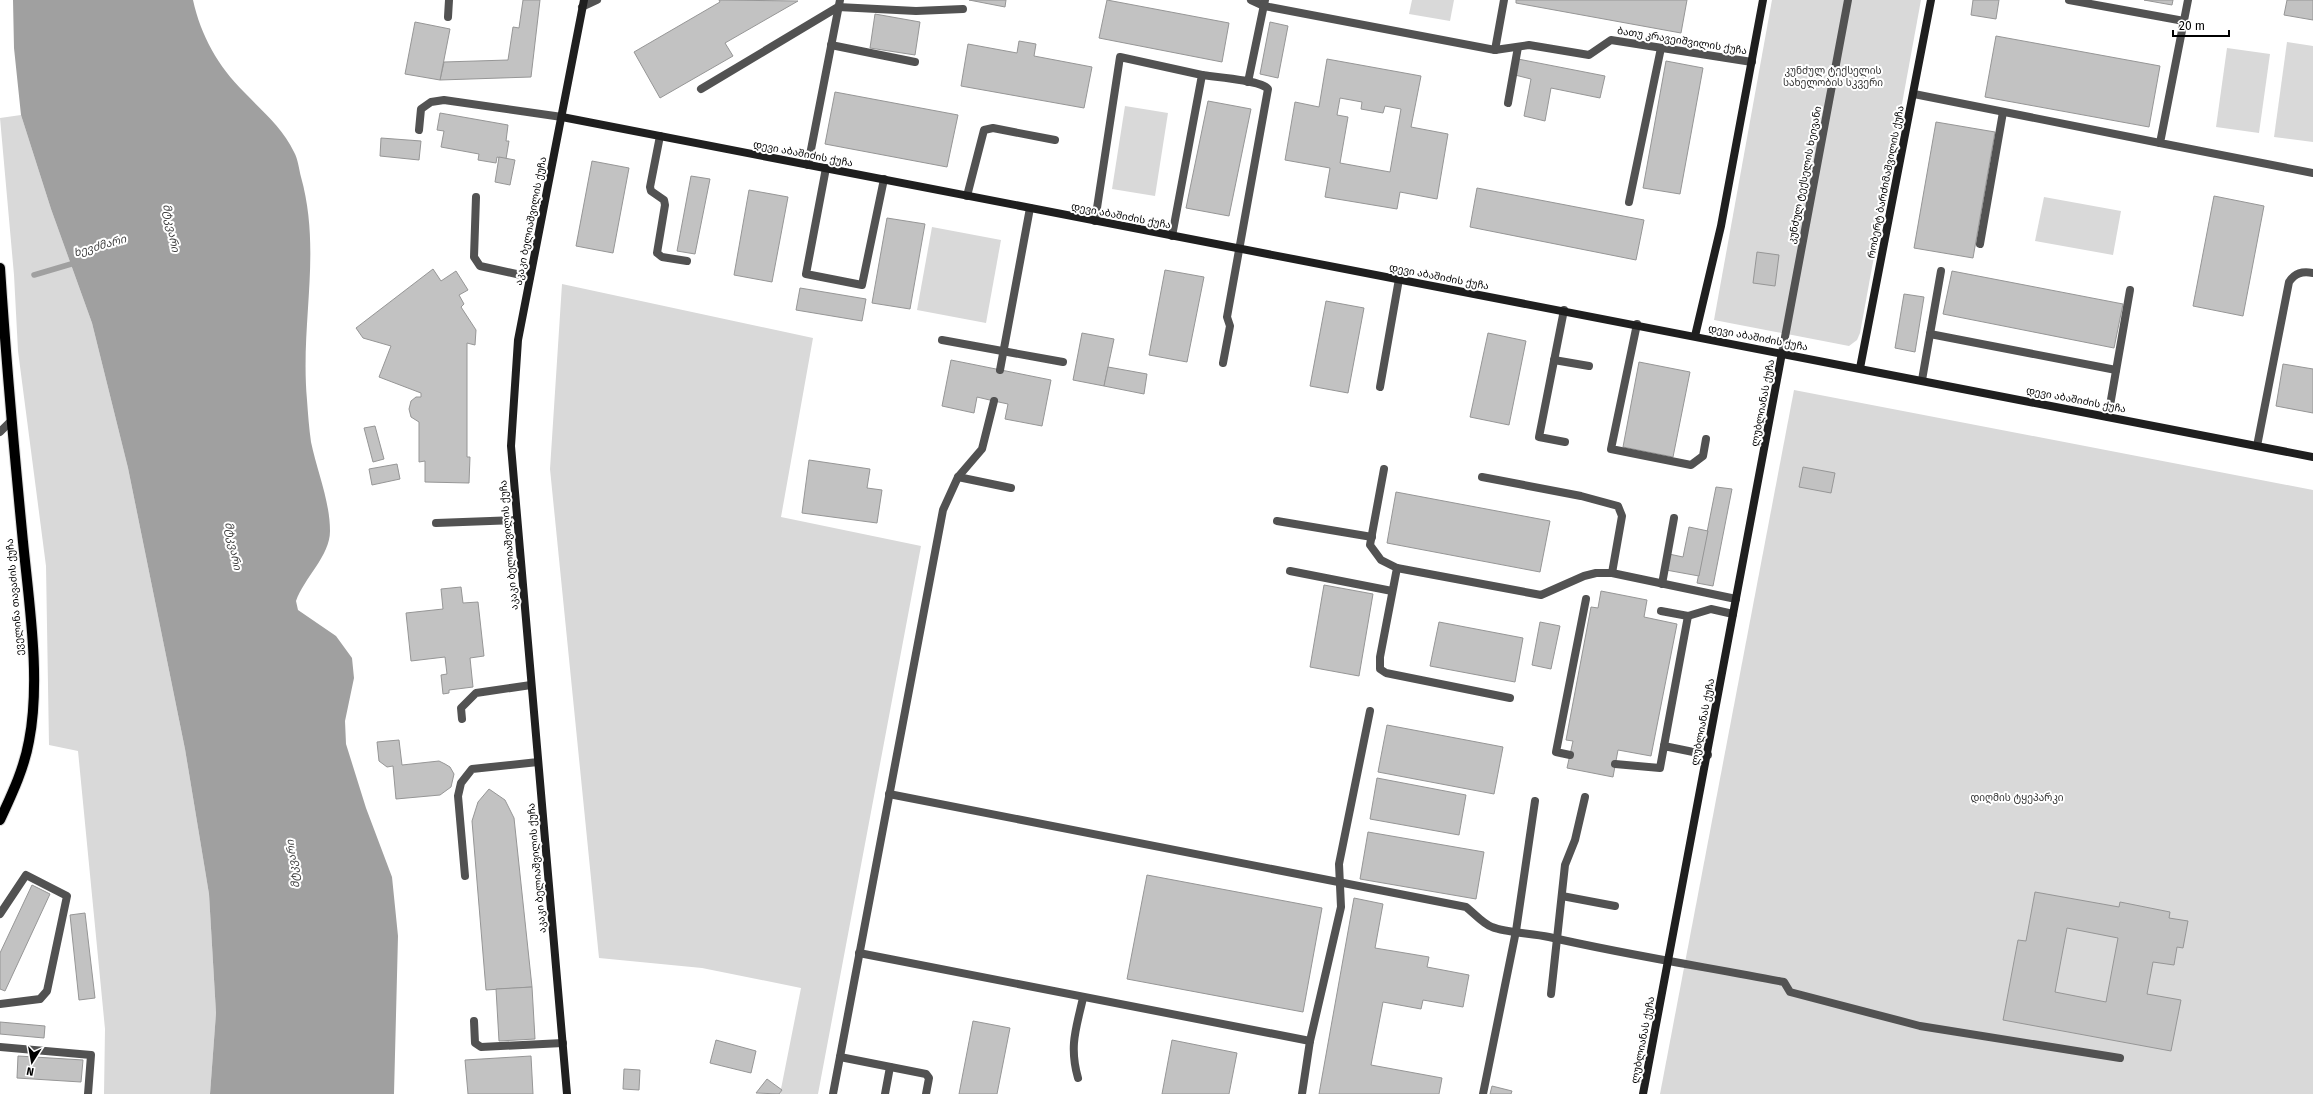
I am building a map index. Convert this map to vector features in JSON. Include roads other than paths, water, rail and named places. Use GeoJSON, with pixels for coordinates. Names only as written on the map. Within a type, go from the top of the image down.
{"type":"FeatureCollection","features":[{"type":"Feature","properties":{"kind":"main road"},"geometry":{"type":"LineString","coordinates":[[0,268],[6,367]]}},
{"type":"Feature","properties":{"kind":"main road"},"geometry":{"type":"LineString","coordinates":[[0,350],[6,367]]}},
{"type":"Feature","properties":{"kind":"main road","name":"ეველინა თავაძის ქუჩა"},"geometry":{"type":"LineString","coordinates":[[0,820],[24,762],[33,712],[30,621],[6,367]]}},
{"type":"Feature","properties":{"kind":"street"},"geometry":{"type":"LineString","coordinates":[[448,17],[449,0]]}},
{"type":"Feature","properties":{"kind":"street"},"geometry":{"type":"LineString","coordinates":[[583,4],[597,0]]}},
{"type":"Feature","properties":{"kind":"street","name":"ბათუ კრავეიშვილის ქუჩა"},"geometry":{"type":"LineString","coordinates":[[1251,0],[1495,50],[1529,45],[1589,55],[1610,40],[1752,62]]}},
{"type":"Feature","properties":{"kind":"street"},"geometry":{"type":"LineString","coordinates":[[1495,50],[1504,0]]}},
{"type":"Feature","properties":{"kind":"street"},"geometry":{"type":"LineString","coordinates":[[1695,336],[1721,226],[1763,0]]}},
{"type":"Feature","properties":{"kind":"street","name":"კუნძულ ტექსელის ხეივანი"},"geometry":{"type":"LineString","coordinates":[[1782,353],[1848,0]]}},
{"type":"Feature","properties":{"kind":"street","name":"რობერტ ბარძიმაშვილის ქუჩა"},"geometry":{"type":"LineString","coordinates":[[1860,368],[1931,0]]}},
{"type":"Feature","properties":{"kind":"street"},"geometry":{"type":"LineString","coordinates":[[2069,0],[2184,21]]}},
{"type":"Feature","properties":{"kind":"street"},"geometry":{"type":"LineString","coordinates":[[2160,143],[2188,0]]}},
{"type":"Feature","properties":{"kind":"street"},"geometry":{"type":"LineString","coordinates":[[1248,82],[1264,3]]}},
{"type":"Feature","properties":{"kind":"street","name":"აკაკი ბელიაშვილის ქუჩა"},"geometry":{"type":"LineString","coordinates":[[567,1094],[511,446],[518,340],[583,4]]}},
{"type":"Feature","properties":{"kind":"street"},"geometry":{"type":"LineString","coordinates":[[701,89],[839,4],[916,11],[963,9]]}},
{"type":"Feature","properties":{"kind":"street"},"geometry":{"type":"LineString","coordinates":[[808,165],[839,4]]}},
{"type":"Feature","properties":{"kind":"street"},"geometry":{"type":"LineString","coordinates":[[831,45],[916,62]]}},
{"type":"Feature","properties":{"kind":"street"},"geometry":{"type":"LineString","coordinates":[[1508,103],[1518,47]]}},
{"type":"Feature","properties":{"kind":"street"},"geometry":{"type":"LineString","coordinates":[[1629,202],[1661,48]]}},
{"type":"Feature","properties":{"kind":"street"},"geometry":{"type":"LineString","coordinates":[[1095,221],[1120,58],[1202,75],[1266,86],[1268,89],[1241,249],[1227,317],[1230,326],[1223,363]]}},
{"type":"Feature","properties":{"kind":"street"},"geometry":{"type":"LineString","coordinates":[[1172,236],[1202,75]]}},
{"type":"Feature","properties":{"kind":"street"},"geometry":{"type":"LineString","coordinates":[[1914,94],[2313,173]]}},
{"type":"Feature","properties":{"kind":"street"},"geometry":{"type":"LineString","coordinates":[[419,130],[421,110],[431,102],[444,100],[562,117]]}},
{"type":"Feature","properties":{"kind":"street"},"geometry":{"type":"LineString","coordinates":[[1980,244],[2003,112]]}},
{"type":"Feature","properties":{"kind":"street","name":"დევი აბაშიძის ქუჩა"},"geometry":{"type":"LineString","coordinates":[[562,117],[1172,236],[1637,324],[2313,457]]}},
{"type":"Feature","properties":{"kind":"street"},"geometry":{"type":"LineString","coordinates":[[967,196],[984,130],[993,128],[1055,140]]}},
{"type":"Feature","properties":{"kind":"street"},"geometry":{"type":"LineString","coordinates":[[660,136],[650,187],[664,200],[665,205],[657,253],[662,257],[687,261]]}},
{"type":"Feature","properties":{"kind":"street"},"geometry":{"type":"LineString","coordinates":[[826,168],[806,274],[862,285],[884,180]]}},
{"type":"Feature","properties":{"kind":"street"},"geometry":{"type":"LineString","coordinates":[[476,197],[474,257],[480,266],[530,277]]}},
{"type":"Feature","properties":{"kind":"street"},"geometry":{"type":"LineString","coordinates":[[1000,370],[1030,208]]}},
{"type":"Feature","properties":{"kind":"street"},"geometry":{"type":"LineString","coordinates":[[1922,380],[1941,271]]}},
{"type":"Feature","properties":{"kind":"street"},"geometry":{"type":"LineString","coordinates":[[2257,446],[2289,282],[2294,275],[2300,273],[2313,273]]}},
{"type":"Feature","properties":{"kind":"street"},"geometry":{"type":"LineString","coordinates":[[1380,387],[1399,279]]}},
{"type":"Feature","properties":{"kind":"street"},"geometry":{"type":"LineString","coordinates":[[2108,417],[2130,290]]}},
{"type":"Feature","properties":{"kind":"street"},"geometry":{"type":"LineString","coordinates":[[1564,310],[1539,437],[1565,442]]}},
{"type":"Feature","properties":{"kind":"street"},"geometry":{"type":"LineString","coordinates":[[1637,324],[1611,449],[1691,465],[1703,456],[1706,439]]}},
{"type":"Feature","properties":{"kind":"street"},"geometry":{"type":"LineString","coordinates":[[1930,334],[2116,370]]}},
{"type":"Feature","properties":{"kind":"street"},"geometry":{"type":"LineString","coordinates":[[942,340],[1063,362]]}},
{"type":"Feature","properties":{"kind":"street","name":"ლუბლიანას ქუჩა"},"geometry":{"type":"LineString","coordinates":[[1643,1094],[1708,755],[1782,353]]}},
{"type":"Feature","properties":{"kind":"street"},"geometry":{"type":"LineString","coordinates":[[1554,360],[1589,366]]}},
{"type":"Feature","properties":{"kind":"street"},"geometry":{"type":"LineString","coordinates":[[833,1094],[943,510],[958,477],[982,450],[994,401]]}},
{"type":"Feature","properties":{"kind":"street"},"geometry":{"type":"LineString","coordinates":[[0,432],[11,421]]}},
{"type":"Feature","properties":{"kind":"street"},"geometry":{"type":"LineString","coordinates":[[1384,469],[1370,545],[1381,560],[1397,568],[1541,595],[1584,576],[1596,573],[1612,573],[1736,599]]}},
{"type":"Feature","properties":{"kind":"street"},"geometry":{"type":"LineString","coordinates":[[958,477],[1011,488]]}},
{"type":"Feature","properties":{"kind":"street"},"geometry":{"type":"LineString","coordinates":[[1482,477],[1581,496],[1618,506],[1622,516],[1612,573]]}},
{"type":"Feature","properties":{"kind":"street"},"geometry":{"type":"LineString","coordinates":[[1662,584],[1674,518]]}},
{"type":"Feature","properties":{"kind":"street"},"geometry":{"type":"LineString","coordinates":[[436,523],[517,520]]}},
{"type":"Feature","properties":{"kind":"street"},"geometry":{"type":"LineString","coordinates":[[1277,521],[1372,537]]}},
{"type":"Feature","properties":{"kind":"street"},"geometry":{"type":"LineString","coordinates":[[1397,568],[1380,657],[1380,669],[1386,673],[1510,698]]}},
{"type":"Feature","properties":{"kind":"street"},"geometry":{"type":"LineString","coordinates":[[1290,571],[1392,591]]}},
{"type":"Feature","properties":{"kind":"street"},"geometry":{"type":"LineString","coordinates":[[1570,755],[1556,752],[1586,599]]}},
{"type":"Feature","properties":{"kind":"street"},"geometry":{"type":"LineString","coordinates":[[1661,611],[1688,616],[1711,610],[1733,614]]}},
{"type":"Feature","properties":{"kind":"street"},"geometry":{"type":"LineString","coordinates":[[1615,764],[1660,768],[1688,616]]}},
{"type":"Feature","properties":{"kind":"street"},"geometry":{"type":"LineString","coordinates":[[462,719],[461,708],[476,693],[531,685]]}},
{"type":"Feature","properties":{"kind":"street"},"geometry":{"type":"LineString","coordinates":[[1302,1094],[1310,1042],[1341,906],[1339,864],[1370,711]]}},
{"type":"Feature","properties":{"kind":"street"},"geometry":{"type":"LineString","coordinates":[[1664,746],[1708,755]]}},
{"type":"Feature","properties":{"kind":"street"},"geometry":{"type":"LineString","coordinates":[[465,876],[459,808],[461,783],[472,769],[538,762]]}},
{"type":"Feature","properties":{"kind":"street"},"geometry":{"type":"LineString","coordinates":[[889,794],[1466,907],[1490,927],[1503,931],[1516,931],[1608,951],[1668,960],[1784,982],[1790,992],[1920,1026],[2120,1058]]}},
{"type":"Feature","properties":{"kind":"street"},"geometry":{"type":"LineString","coordinates":[[1551,994],[1565,865],[1575,840],[1585,797]]}},
{"type":"Feature","properties":{"kind":"street"},"geometry":{"type":"LineString","coordinates":[[1483,1094],[1516,931],[1535,801]]}},
{"type":"Feature","properties":{"kind":"street"},"geometry":{"type":"LineString","coordinates":[[0,914],[26,875],[67,896],[47,991],[40,999],[0,1004]]}},
{"type":"Feature","properties":{"kind":"street"},"geometry":{"type":"LineString","coordinates":[[1562,896],[1615,906]]}},
{"type":"Feature","properties":{"kind":"street"},"geometry":{"type":"LineString","coordinates":[[859,953],[1310,1042]]}},
{"type":"Feature","properties":{"kind":"street"},"geometry":{"type":"LineString","coordinates":[[1078,1078],[1072,1058],[1083,998]]}},
{"type":"Feature","properties":{"kind":"street"},"geometry":{"type":"LineString","coordinates":[[474,1021],[475,1043],[481,1047],[563,1043]]}},
{"type":"Feature","properties":{"kind":"street"},"geometry":{"type":"LineString","coordinates":[[0,1046],[91,1055],[88,1094]]}},
{"type":"Feature","properties":{"kind":"street"},"geometry":{"type":"LineString","coordinates":[[840,1057],[928,1076],[926,1094]]}},
{"type":"Feature","properties":{"kind":"street"},"geometry":{"type":"LineString","coordinates":[[885,1094],[890,1067]]}},
{"type":"Feature","properties":{"kind":"water","name":"მტკვარი"},"geometry":{"type":"Polygon","coordinates":[[[13,0],[193,0],[196,13],[206,38],[226,72],[278,127],[289,143],[296,158],[307,205],[310,233],[306,343],[307,400],[311,442],[328,509],[330,531],[326,549],[296,601],[298,610],[336,636],[352,658],[354,678],[345,721],[346,744],[366,808],[392,877],[398,936],[394,1094],[210,1094],[216,1013],[209,894],[185,749],[128,468],[92,323],[51,209],[21,115],[14,48],[13,0]]]}},
{"type":"Feature","properties":{"kind":"waterway","name":"ხევძმარი"},"geometry":{"type":"LineString","coordinates":[[34,275],[78,262]]}},
{"type":"Feature","properties":{"kind":"park label","name":"კუნძულ ტექსელის სახელობის სკვერი"},"geometry":{"type":"Point","coordinates":[1833,76]}},
{"type":"Feature","properties":{"kind":"park label","name":"დიღმის ტყეპარკი"},"geometry":{"type":"Point","coordinates":[2017,798]}}]}
